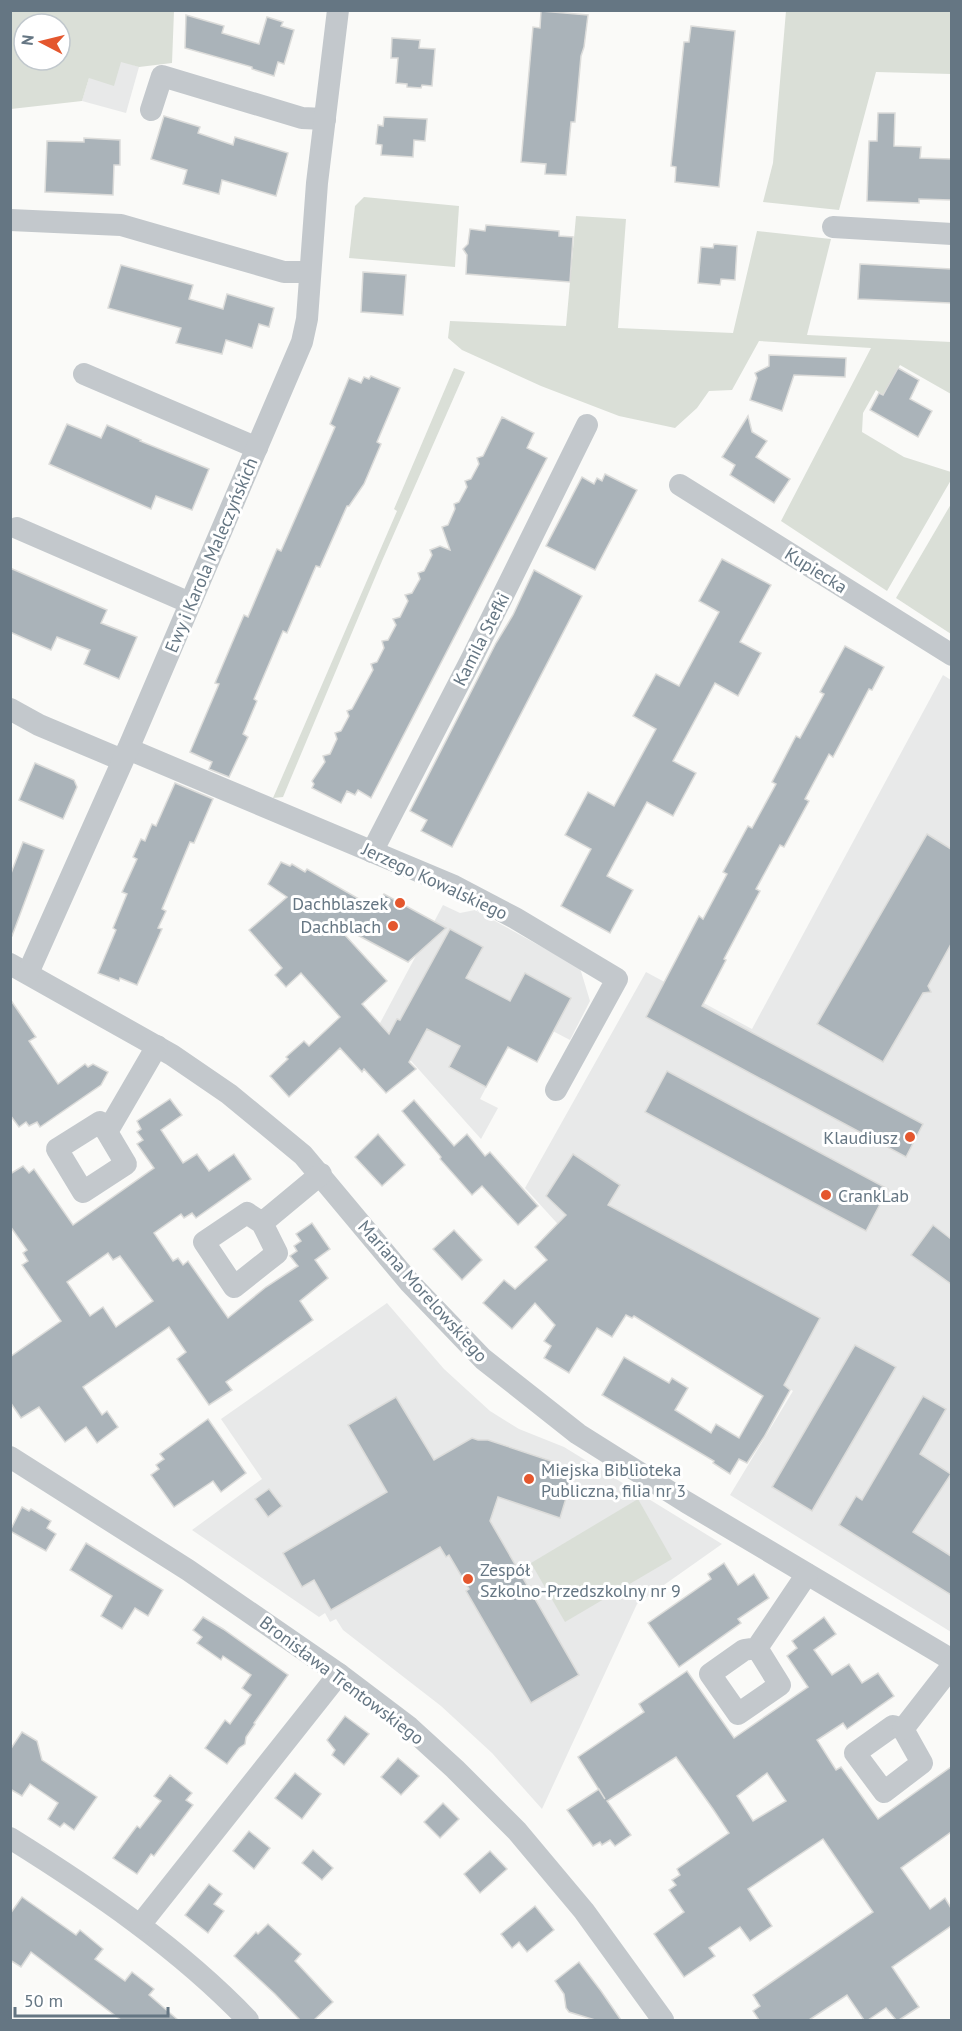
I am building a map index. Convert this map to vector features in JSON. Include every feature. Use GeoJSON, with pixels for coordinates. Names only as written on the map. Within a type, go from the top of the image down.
{"type":"FeatureCollection","features":[{"type":"Feature","properties":{"kind":"street","name":"Ewy i Karola Maleczyńskich"},"geometry":{"type":"LineString","coordinates":[[19,969],[125,754],[302,342],[307,319],[317,183],[338,10]]}},
{"type":"Feature","properties":{"kind":"street"},"geometry":{"type":"LineString","coordinates":[[151,110],[162,76],[302,118],[325,119]]}},
{"type":"Feature","properties":{"kind":"street"},"geometry":{"type":"LineString","coordinates":[[10,220],[120,225],[284,272],[310,272]]}},
{"type":"Feature","properties":{"kind":"street"},"geometry":{"type":"LineString","coordinates":[[833,227],[951,234]]}},
{"type":"Feature","properties":{"kind":"street"},"geometry":{"type":"LineString","coordinates":[[84,374],[257,448]]}},
{"type":"Feature","properties":{"kind":"street","name":"Kamila Stefki"},"geometry":{"type":"LineString","coordinates":[[372,852],[472,658],[587,425]]}},
{"type":"Feature","properties":{"kind":"street","name":"Kupiecka"},"geometry":{"type":"LineString","coordinates":[[680,485],[951,655]]}},
{"type":"Feature","properties":{"kind":"street"},"geometry":{"type":"LineString","coordinates":[[17,528],[190,603]]}},
{"type":"Feature","properties":{"kind":"street","name":"Jerzego Kowalskiego"},"geometry":{"type":"LineString","coordinates":[[10,709],[39,725],[125,754],[454,886],[515,918],[617,979],[556,1090]]}},
{"type":"Feature","properties":{"kind":"street","name":"Mariana Morelowskiego"},"geometry":{"type":"LineString","coordinates":[[19,969],[158,1046],[229,1094],[303,1155],[410,1283],[483,1359],[588,1441],[951,1660]]}},
{"type":"Feature","properties":{"kind":"street"},"geometry":{"type":"LineString","coordinates":[[107,1132],[158,1046]]}},
{"type":"Feature","properties":{"kind":"street"},"geometry":{"type":"LineString","coordinates":[[262,1223],[321,1174]]}},
{"type":"Feature","properties":{"kind":"street","name":"Bronisława Trentowskiego"},"geometry":{"type":"LineString","coordinates":[[10,1457],[178,1563],[339,1674],[409,1727],[517,1831],[584,1911],[663,2020]]}},
{"type":"Feature","properties":{"kind":"street"},"geometry":{"type":"LineString","coordinates":[[757,1648],[807,1574]]}},
{"type":"Feature","properties":{"kind":"street"},"geometry":{"type":"LineString","coordinates":[[903,1729],[951,1666]]}},
{"type":"Feature","properties":{"kind":"street"},"geometry":{"type":"LineString","coordinates":[[140,1925],[339,1674]]}},
{"type":"Feature","properties":{"kind":"street"},"geometry":{"type":"LineString","coordinates":[[10,1838],[140,1925],[248,2020]]}},
{"type":"Feature","properties":{"kind":"shaded area"},"geometry":{"type":"Polygon","coordinates":[[[10,11],[174,11],[172,63],[139,67],[121,62],[114,86],[89,78],[82,101],[11,109],[10,11]]]}},
{"type":"Feature","properties":{"kind":"shaded area"},"geometry":{"type":"Polygon","coordinates":[[[786,11],[951,11],[951,74],[876,72],[839,210],[763,202],[773,163],[786,11]]]}},
{"type":"Feature","properties":{"kind":"shaded area"},"geometry":{"type":"Polygon","coordinates":[[[121,61],[139,67],[126,113],[82,101],[89,78],[121,61]]]}},
{"type":"Feature","properties":{"kind":"shaded area"},"geometry":{"type":"Polygon","coordinates":[[[364,197],[459,206],[455,267],[349,258],[355,206],[364,197]]]}},
{"type":"Feature","properties":{"kind":"shaded area"},"geometry":{"type":"Polygon","coordinates":[[[576,216],[626,219],[618,328],[733,333],[757,231],[831,239],[807,335],[951,342],[951,394],[900,365],[883,395],[876,390],[863,413],[862,432],[904,457],[951,472],[951,480],[887,591],[781,521],[871,348],[759,341],[732,390],[709,391],[697,408],[675,428],[619,416],[541,386],[462,350],[448,338],[450,321],[566,326],[576,216]]]}},
{"type":"Feature","properties":{"kind":"shaded area"},"geometry":{"type":"Polygon","coordinates":[[[454,368],[465,372],[382,561],[283,797],[273,798],[397,511],[394,509],[454,368]]]}},
{"type":"Feature","properties":{"kind":"shaded area"},"geometry":{"type":"Polygon","coordinates":[[[951,504],[951,634],[896,598],[951,504]]]}},
{"type":"Feature","properties":{"kind":"shaded area"},"geometry":{"type":"Polygon","coordinates":[[[943,675],[951,680],[951,1632],[730,1495],[793,1391],[596,1266],[525,1188],[646,972],[752,1029],[943,675]]]}},
{"type":"Feature","properties":{"kind":"shaded area"},"geometry":{"type":"Polygon","coordinates":[[[443,905],[460,913],[475,910],[580,968],[590,1001],[570,1040],[524,1016],[480,1099],[498,1108],[481,1139],[379,1025],[443,905]]]}},
{"type":"Feature","properties":{"kind":"shaded area","name":"Zespół Szkolno-Przedszkolny nr 9"},"geometry":{"type":"Polygon","coordinates":[[[387,1303],[444,1369],[490,1411],[519,1429],[564,1447],[722,1544],[637,1604],[542,1809],[492,1753],[441,1706],[343,1630],[336,1619],[330,1622],[325,1613],[319,1617],[192,1530],[262,1479],[221,1419],[387,1303]]]}},
{"type":"Feature","properties":{"kind":"shaded area"},"geometry":{"type":"Polygon","coordinates":[[[638,1499],[672,1559],[565,1622],[531,1563],[638,1499]]]}},
{"type":"Feature","properties":{"kind":"building"},"geometry":{"type":"Polygon","coordinates":[[[541,11],[588,15],[581,56],[575,122],[571,122],[566,175],[545,174],[546,164],[521,162],[533,27],[540,28],[541,11]]]}},
{"type":"Feature","properties":{"kind":"building"},"geometry":{"type":"Polygon","coordinates":[[[186,15],[224,26],[222,33],[259,44],[267,17],[283,22],[281,26],[294,30],[284,64],[278,62],[274,76],[252,69],[252,67],[185,48],[186,15]]]}},
{"type":"Feature","properties":{"kind":"building"},"geometry":{"type":"Polygon","coordinates":[[[691,26],[735,31],[719,187],[675,182],[676,167],[671,166],[684,42],[689,42],[691,26]]]}},
{"type":"Feature","properties":{"kind":"building"},"geometry":{"type":"Polygon","coordinates":[[[392,38],[420,40],[419,48],[435,49],[432,86],[407,87],[407,84],[396,83],[398,58],[391,58],[392,38]]]}},
{"type":"Feature","properties":{"kind":"building"},"geometry":{"type":"Polygon","coordinates":[[[878,113],[895,113],[894,146],[921,147],[920,158],[951,159],[951,200],[919,199],[919,203],[867,201],[869,141],[877,141],[878,113]]]}},
{"type":"Feature","properties":{"kind":"building"},"geometry":{"type":"Polygon","coordinates":[[[164,116],[200,127],[198,133],[233,145],[235,137],[288,153],[276,196],[222,180],[219,194],[183,184],[187,170],[151,159],[164,116]]]}},
{"type":"Feature","properties":{"kind":"building"},"geometry":{"type":"Polygon","coordinates":[[[384,117],[427,119],[425,141],[414,140],[413,157],[381,155],[382,145],[376,144],[378,125],[383,126],[384,117]]]}},
{"type":"Feature","properties":{"kind":"building"},"geometry":{"type":"Polygon","coordinates":[[[84,138],[120,140],[120,165],[114,165],[113,195],[45,192],[47,141],[84,142],[84,138]]]}},
{"type":"Feature","properties":{"kind":"building"},"geometry":{"type":"Polygon","coordinates":[[[486,225],[559,231],[559,236],[573,237],[570,282],[466,274],[467,255],[463,249],[468,244],[470,229],[485,231],[486,225]]]}},
{"type":"Feature","properties":{"kind":"building"},"geometry":{"type":"Polygon","coordinates":[[[714,244],[737,246],[735,280],[721,279],[720,285],[698,283],[701,247],[713,248],[714,244]]]}},
{"type":"Feature","properties":{"kind":"building"},"geometry":{"type":"Polygon","coordinates":[[[860,264],[951,269],[951,303],[858,299],[860,264]]]}},
{"type":"Feature","properties":{"kind":"building"},"geometry":{"type":"Polygon","coordinates":[[[121,265],[193,285],[189,299],[223,309],[227,294],[274,308],[269,327],[259,324],[252,348],[226,340],[222,354],[176,343],[181,328],[108,308],[121,265]]]}},
{"type":"Feature","properties":{"kind":"building"},"geometry":{"type":"Polygon","coordinates":[[[363,272],[406,275],[403,315],[361,312],[363,272]]]}},
{"type":"Feature","properties":{"kind":"building"},"geometry":{"type":"Polygon","coordinates":[[[769,355],[846,358],[845,377],[794,375],[782,411],[750,400],[757,378],[755,373],[769,366],[769,355]]]}},
{"type":"Feature","properties":{"kind":"building"},"geometry":{"type":"Polygon","coordinates":[[[898,368],[919,380],[910,399],[932,411],[918,437],[870,410],[879,393],[883,395],[898,368]]]}},
{"type":"Feature","properties":{"kind":"building"},"geometry":{"type":"Polygon","coordinates":[[[371,376],[400,388],[377,442],[381,444],[364,484],[347,506],[320,567],[316,566],[287,633],[283,631],[254,699],[257,701],[243,734],[248,737],[229,777],[209,769],[212,762],[190,752],[219,684],[215,683],[244,615],[248,617],[277,549],[281,551],[335,427],[330,424],[349,378],[361,383],[364,377],[369,379],[371,376]]]}},
{"type":"Feature","properties":{"kind":"building"},"geometry":{"type":"Polygon","coordinates":[[[748,416],[752,432],[767,441],[756,457],[790,479],[774,503],[730,475],[735,465],[722,457],[748,416]]]}},
{"type":"Feature","properties":{"kind":"building"},"geometry":{"type":"Polygon","coordinates":[[[502,417],[534,433],[527,448],[547,458],[371,798],[358,790],[355,795],[347,791],[341,803],[312,788],[314,784],[312,781],[325,762],[323,756],[330,754],[337,739],[335,733],[341,731],[349,716],[347,711],[352,709],[373,670],[371,664],[377,662],[384,648],[382,641],[388,640],[396,625],[393,619],[400,617],[408,601],[405,595],[412,593],[420,579],[418,573],[424,571],[432,555],[430,550],[440,546],[450,550],[442,527],[448,525],[455,509],[454,504],[459,502],[467,487],[465,481],[471,479],[479,464],[477,458],[483,456],[502,417]]]}},
{"type":"Feature","properties":{"kind":"building"},"geometry":{"type":"Polygon","coordinates":[[[67,424],[101,438],[107,425],[209,469],[192,510],[156,496],[151,509],[49,464],[67,424]]]}},
{"type":"Feature","properties":{"kind":"building"},"geometry":{"type":"Polygon","coordinates":[[[605,474],[637,490],[595,570],[546,546],[582,477],[594,484],[597,478],[602,481],[605,474]]]}},
{"type":"Feature","properties":{"kind":"building"},"geometry":{"type":"Polygon","coordinates":[[[722,559],[771,585],[740,642],[761,653],[738,696],[715,683],[673,761],[696,773],[673,816],[647,802],[607,876],[633,890],[610,933],[561,906],[591,849],[565,835],[588,792],[614,806],[656,729],[633,716],[656,674],[679,686],[719,612],[699,601],[722,559]]]}},
{"type":"Feature","properties":{"kind":"building"},"geometry":{"type":"Polygon","coordinates":[[[10,568],[107,610],[101,623],[137,637],[119,679],[84,664],[90,650],[57,637],[51,650],[10,632],[10,568]]]}},
{"type":"Feature","properties":{"kind":"building"},"geometry":{"type":"Polygon","coordinates":[[[534,570],[582,596],[452,847],[421,831],[427,820],[410,811],[496,643],[513,615],[534,570]]]}},
{"type":"Feature","properties":{"kind":"building"},"geometry":{"type":"Polygon","coordinates":[[[845,646],[884,667],[872,690],[869,689],[833,757],[829,754],[805,799],[809,801],[784,847],[780,845],[756,889],[760,891],[702,1006],[923,1124],[906,1157],[646,1017],[699,916],[703,919],[727,874],[723,872],[748,826],[752,828],[776,784],[772,782],[796,736],[800,738],[824,694],[820,692],[845,646]]]}},
{"type":"Feature","properties":{"kind":"building"},"geometry":{"type":"Polygon","coordinates":[[[35,763],[74,780],[77,787],[63,819],[19,800],[35,763]]]}},
{"type":"Feature","properties":{"kind":"building"},"geometry":{"type":"Polygon","coordinates":[[[175,783],[213,799],[194,843],[190,842],[162,909],[166,911],[158,928],[162,929],[137,985],[120,978],[119,981],[98,973],[116,930],[113,928],[127,894],[122,892],[137,859],[133,857],[141,839],[145,841],[152,824],[156,826],[175,783]]]}},
{"type":"Feature","properties":{"kind":"building"},"geometry":{"type":"Polygon","coordinates":[[[927,834],[951,849],[951,944],[928,986],[931,992],[923,993],[883,1062],[817,1024],[927,834]]]}},
{"type":"Feature","properties":{"kind":"building"},"geometry":{"type":"Polygon","coordinates":[[[23,842],[44,850],[12,936],[10,936],[10,876],[23,842]]]}},
{"type":"Feature","properties":{"kind":"building"},"geometry":{"type":"Polygon","coordinates":[[[281,862],[290,866],[292,864],[305,872],[307,869],[376,909],[384,894],[446,928],[408,962],[333,922],[387,981],[362,1004],[389,1034],[397,1019],[400,1020],[450,929],[483,947],[466,978],[510,1001],[525,973],[571,998],[537,1062],[508,1047],[486,1087],[449,1067],[460,1046],[427,1029],[409,1062],[416,1069],[386,1093],[340,1048],[289,1097],[270,1076],[304,1041],[309,1046],[340,1017],[301,973],[286,987],[275,975],[282,968],[249,930],[287,897],[268,884],[281,862]]]}},
{"type":"Feature","properties":{"kind":"building"},"geometry":{"type":"Polygon","coordinates":[[[10,999],[36,1037],[29,1041],[58,1084],[85,1064],[88,1067],[93,1064],[108,1072],[101,1085],[40,1127],[37,1122],[29,1126],[26,1122],[19,1127],[10,1115],[10,999]]]}},
{"type":"Feature","properties":{"kind":"building"},"geometry":{"type":"Polygon","coordinates":[[[667,1071],[888,1189],[866,1231],[645,1112],[667,1071]]]}},
{"type":"Feature","properties":{"kind":"building"},"geometry":{"type":"Polygon","coordinates":[[[170,1099],[182,1115],[161,1130],[183,1163],[197,1154],[209,1171],[234,1154],[251,1179],[196,1218],[192,1213],[184,1218],[181,1214],[154,1233],[173,1261],[178,1258],[183,1265],[188,1261],[228,1318],[266,1287],[298,1266],[290,1256],[297,1251],[294,1246],[301,1241],[296,1234],[312,1223],[330,1249],[315,1260],[328,1278],[300,1301],[313,1320],[226,1382],[232,1390],[209,1405],[177,1359],[186,1352],[169,1327],[83,1387],[102,1415],[107,1411],[118,1427],[97,1443],[86,1427],[65,1442],[39,1407],[21,1418],[10,1402],[10,1357],[61,1321],[22,1265],[28,1261],[23,1253],[27,1250],[10,1226],[10,1174],[23,1166],[29,1173],[34,1169],[73,1225],[154,1168],[137,1144],[143,1140],[137,1132],[141,1129],[137,1121],[170,1099]],[[108,1253],[67,1282],[90,1316],[103,1307],[116,1327],[153,1301],[120,1256],[113,1260],[108,1253]]]}},
{"type":"Feature","properties":{"kind":"building"},"geometry":{"type":"Polygon","coordinates":[[[414,1100],[454,1146],[467,1134],[485,1156],[490,1152],[538,1206],[518,1225],[482,1186],[472,1195],[402,1111],[414,1100]]]}},
{"type":"Feature","properties":{"kind":"building"},"geometry":{"type":"Polygon","coordinates":[[[378,1134],[405,1165],[382,1186],[355,1157],[378,1134]]]}},
{"type":"Feature","properties":{"kind":"building"},"geometry":{"type":"Polygon","coordinates":[[[573,1154],[620,1185],[608,1205],[820,1318],[784,1385],[790,1390],[764,1437],[747,1463],[739,1459],[730,1474],[713,1463],[714,1461],[602,1395],[624,1357],[669,1383],[672,1378],[688,1388],[675,1410],[711,1433],[716,1424],[739,1438],[763,1396],[634,1316],[632,1318],[626,1315],[612,1337],[597,1328],[569,1373],[544,1358],[551,1346],[544,1341],[555,1325],[535,1303],[512,1329],[483,1303],[504,1280],[515,1289],[547,1260],[535,1247],[566,1215],[546,1196],[573,1154]]]}},
{"type":"Feature","properties":{"kind":"building"},"geometry":{"type":"Polygon","coordinates":[[[933,1225],[951,1239],[951,1284],[911,1255],[933,1225]]]}},
{"type":"Feature","properties":{"kind":"building"},"geometry":{"type":"Polygon","coordinates":[[[454,1230],[482,1260],[462,1280],[433,1249],[454,1230]]]}},
{"type":"Feature","properties":{"kind":"building"},"geometry":{"type":"Polygon","coordinates":[[[855,1345],[896,1367],[812,1511],[772,1487],[855,1345]]]}},
{"type":"Feature","properties":{"kind":"building"},"geometry":{"type":"Polygon","coordinates":[[[923,1396],[946,1409],[920,1454],[951,1474],[913,1532],[951,1556],[951,1595],[839,1525],[856,1496],[862,1500],[923,1396]]]}},
{"type":"Feature","properties":{"kind":"building"},"geometry":{"type":"Polygon","coordinates":[[[396,1397],[434,1460],[472,1438],[488,1440],[575,1469],[560,1518],[498,1497],[490,1521],[579,1675],[531,1703],[466,1591],[469,1589],[449,1555],[446,1557],[440,1547],[331,1610],[314,1580],[302,1587],[283,1553],[387,1492],[348,1425],[396,1397]]]}},
{"type":"Feature","properties":{"kind":"building"},"geometry":{"type":"Polygon","coordinates":[[[208,1419],[246,1473],[221,1492],[213,1481],[174,1507],[151,1475],[159,1469],[156,1465],[164,1459],[160,1454],[208,1419]]]}},
{"type":"Feature","properties":{"kind":"building"},"geometry":{"type":"Polygon","coordinates":[[[269,1489],[282,1506],[268,1517],[255,1499],[269,1489]]]}},
{"type":"Feature","properties":{"kind":"building"},"geometry":{"type":"Polygon","coordinates":[[[22,1507],[29,1511],[31,1509],[51,1521],[47,1528],[56,1534],[46,1551],[10,1531],[22,1507]]]}},
{"type":"Feature","properties":{"kind":"building"},"geometry":{"type":"Polygon","coordinates":[[[86,1543],[163,1590],[148,1616],[135,1608],[122,1629],[101,1616],[112,1596],[70,1570],[86,1543]]]}},
{"type":"Feature","properties":{"kind":"building"},"geometry":{"type":"Polygon","coordinates":[[[724,1563],[738,1585],[754,1574],[769,1598],[738,1619],[741,1623],[679,1667],[648,1623],[711,1579],[708,1574],[724,1563]]]}},
{"type":"Feature","properties":{"kind":"building"},"geometry":{"type":"Polygon","coordinates":[[[203,1617],[288,1675],[254,1723],[246,1737],[245,1744],[227,1764],[205,1748],[225,1720],[230,1724],[251,1695],[242,1688],[251,1675],[223,1656],[221,1660],[197,1643],[202,1637],[193,1630],[203,1617]]]}},
{"type":"Feature","properties":{"kind":"building"},"geometry":{"type":"Polygon","coordinates":[[[824,1617],[836,1634],[814,1650],[832,1675],[849,1664],[862,1683],[878,1673],[894,1696],[847,1729],[843,1723],[817,1740],[836,1770],[841,1767],[878,1819],[951,1767],[951,1832],[901,1868],[930,1909],[945,1898],[951,1908],[951,1926],[892,1967],[919,2007],[899,2020],[896,2020],[886,2008],[868,2020],[864,2020],[847,1995],[809,2020],[759,2020],[753,2011],[760,2006],[753,1995],[873,1912],[823,1839],[748,1889],[772,1926],[750,1941],[740,1927],[709,1948],[715,1956],[684,1977],[654,1934],[684,1912],[669,1890],[676,1885],[672,1880],[680,1875],[677,1869],[729,1833],[713,1809],[676,1757],[607,1801],[631,1835],[615,1846],[610,1840],[602,1845],[600,1842],[593,1846],[567,1810],[599,1789],[578,1757],[644,1712],[639,1704],[687,1671],[734,1738],[808,1687],[787,1656],[797,1648],[792,1641],[824,1617]],[[767,1773],[737,1796],[753,1821],[786,1801],[767,1773]]]}},
{"type":"Feature","properties":{"kind":"building"},"geometry":{"type":"Polygon","coordinates":[[[345,1716],[369,1734],[344,1765],[332,1755],[335,1750],[327,1740],[345,1716]]]}},
{"type":"Feature","properties":{"kind":"building"},"geometry":{"type":"Polygon","coordinates":[[[22,1732],[37,1741],[42,1760],[97,1797],[74,1830],[64,1823],[60,1827],[48,1819],[58,1803],[30,1784],[22,1796],[10,1789],[10,1750],[22,1732]]]}},
{"type":"Feature","properties":{"kind":"building"},"geometry":{"type":"Polygon","coordinates":[[[398,1758],[419,1776],[401,1795],[381,1777],[398,1758]]]}},
{"type":"Feature","properties":{"kind":"building"},"geometry":{"type":"Polygon","coordinates":[[[295,1773],[321,1794],[302,1819],[275,1798],[295,1773]]]}},
{"type":"Feature","properties":{"kind":"building"},"geometry":{"type":"Polygon","coordinates":[[[170,1775],[192,1793],[186,1800],[193,1805],[154,1856],[151,1854],[137,1874],[113,1858],[137,1826],[140,1828],[161,1801],[154,1796],[170,1775]]]}},
{"type":"Feature","properties":{"kind":"building"},"geometry":{"type":"Polygon","coordinates":[[[443,1803],[459,1819],[440,1838],[424,1822],[443,1803]]]}},
{"type":"Feature","properties":{"kind":"building"},"geometry":{"type":"Polygon","coordinates":[[[249,1831],[270,1848],[254,1869],[233,1851],[249,1831]]]}},
{"type":"Feature","properties":{"kind":"building"},"geometry":{"type":"Polygon","coordinates":[[[313,1850],[333,1868],[322,1880],[302,1863],[313,1850]]]}},
{"type":"Feature","properties":{"kind":"building"},"geometry":{"type":"Polygon","coordinates":[[[490,1851],[507,1869],[480,1893],[464,1874],[490,1851]]]}},
{"type":"Feature","properties":{"kind":"building"},"geometry":{"type":"Polygon","coordinates":[[[209,1884],[222,1894],[214,1904],[224,1911],[208,1933],[185,1915],[209,1884]]]}},
{"type":"Feature","properties":{"kind":"building"},"geometry":{"type":"Polygon","coordinates":[[[22,1897],[76,1935],[80,1930],[103,1949],[95,1959],[125,1981],[132,1972],[154,1989],[149,1995],[178,2020],[121,2020],[31,1952],[21,1967],[10,1960],[10,1914],[22,1897]]]}},
{"type":"Feature","properties":{"kind":"building"},"geometry":{"type":"Polygon","coordinates":[[[535,1906],[554,1930],[527,1952],[519,1942],[512,1948],[501,1934],[535,1906]]]}},
{"type":"Feature","properties":{"kind":"building"},"geometry":{"type":"Polygon","coordinates":[[[268,1924],[301,1954],[295,1961],[333,2002],[314,2020],[300,2020],[234,1956],[256,1932],[258,1934],[268,1924]]]}},
{"type":"Feature","properties":{"kind":"building"},"geometry":{"type":"Polygon","coordinates":[[[579,1962],[621,2020],[595,2020],[569,2012],[566,2008],[564,1994],[555,1981],[579,1962]]]}},
{"type":"Feature","properties":{"kind":"place","name":"Dachblaszek"},"geometry":{"type":"Point","coordinates":[400,903]}},
{"type":"Feature","properties":{"kind":"place","name":"Dachblach"},"geometry":{"type":"Point","coordinates":[393,926]}},
{"type":"Feature","properties":{"kind":"place","name":"Klaudiusz"},"geometry":{"type":"Point","coordinates":[910,1137]}},
{"type":"Feature","properties":{"kind":"place","name":"CrankLab"},"geometry":{"type":"Point","coordinates":[826,1195]}},
{"type":"Feature","properties":{"kind":"place","name":"Miejska Biblioteka Publiczna, filia nr 3"},"geometry":{"type":"Point","coordinates":[529,1479]}},
{"type":"Feature","properties":{"kind":"place","name":"Zespół Szkolno-Przedszkolny nr 9"},"geometry":{"type":"Point","coordinates":[468,1579]}}]}
